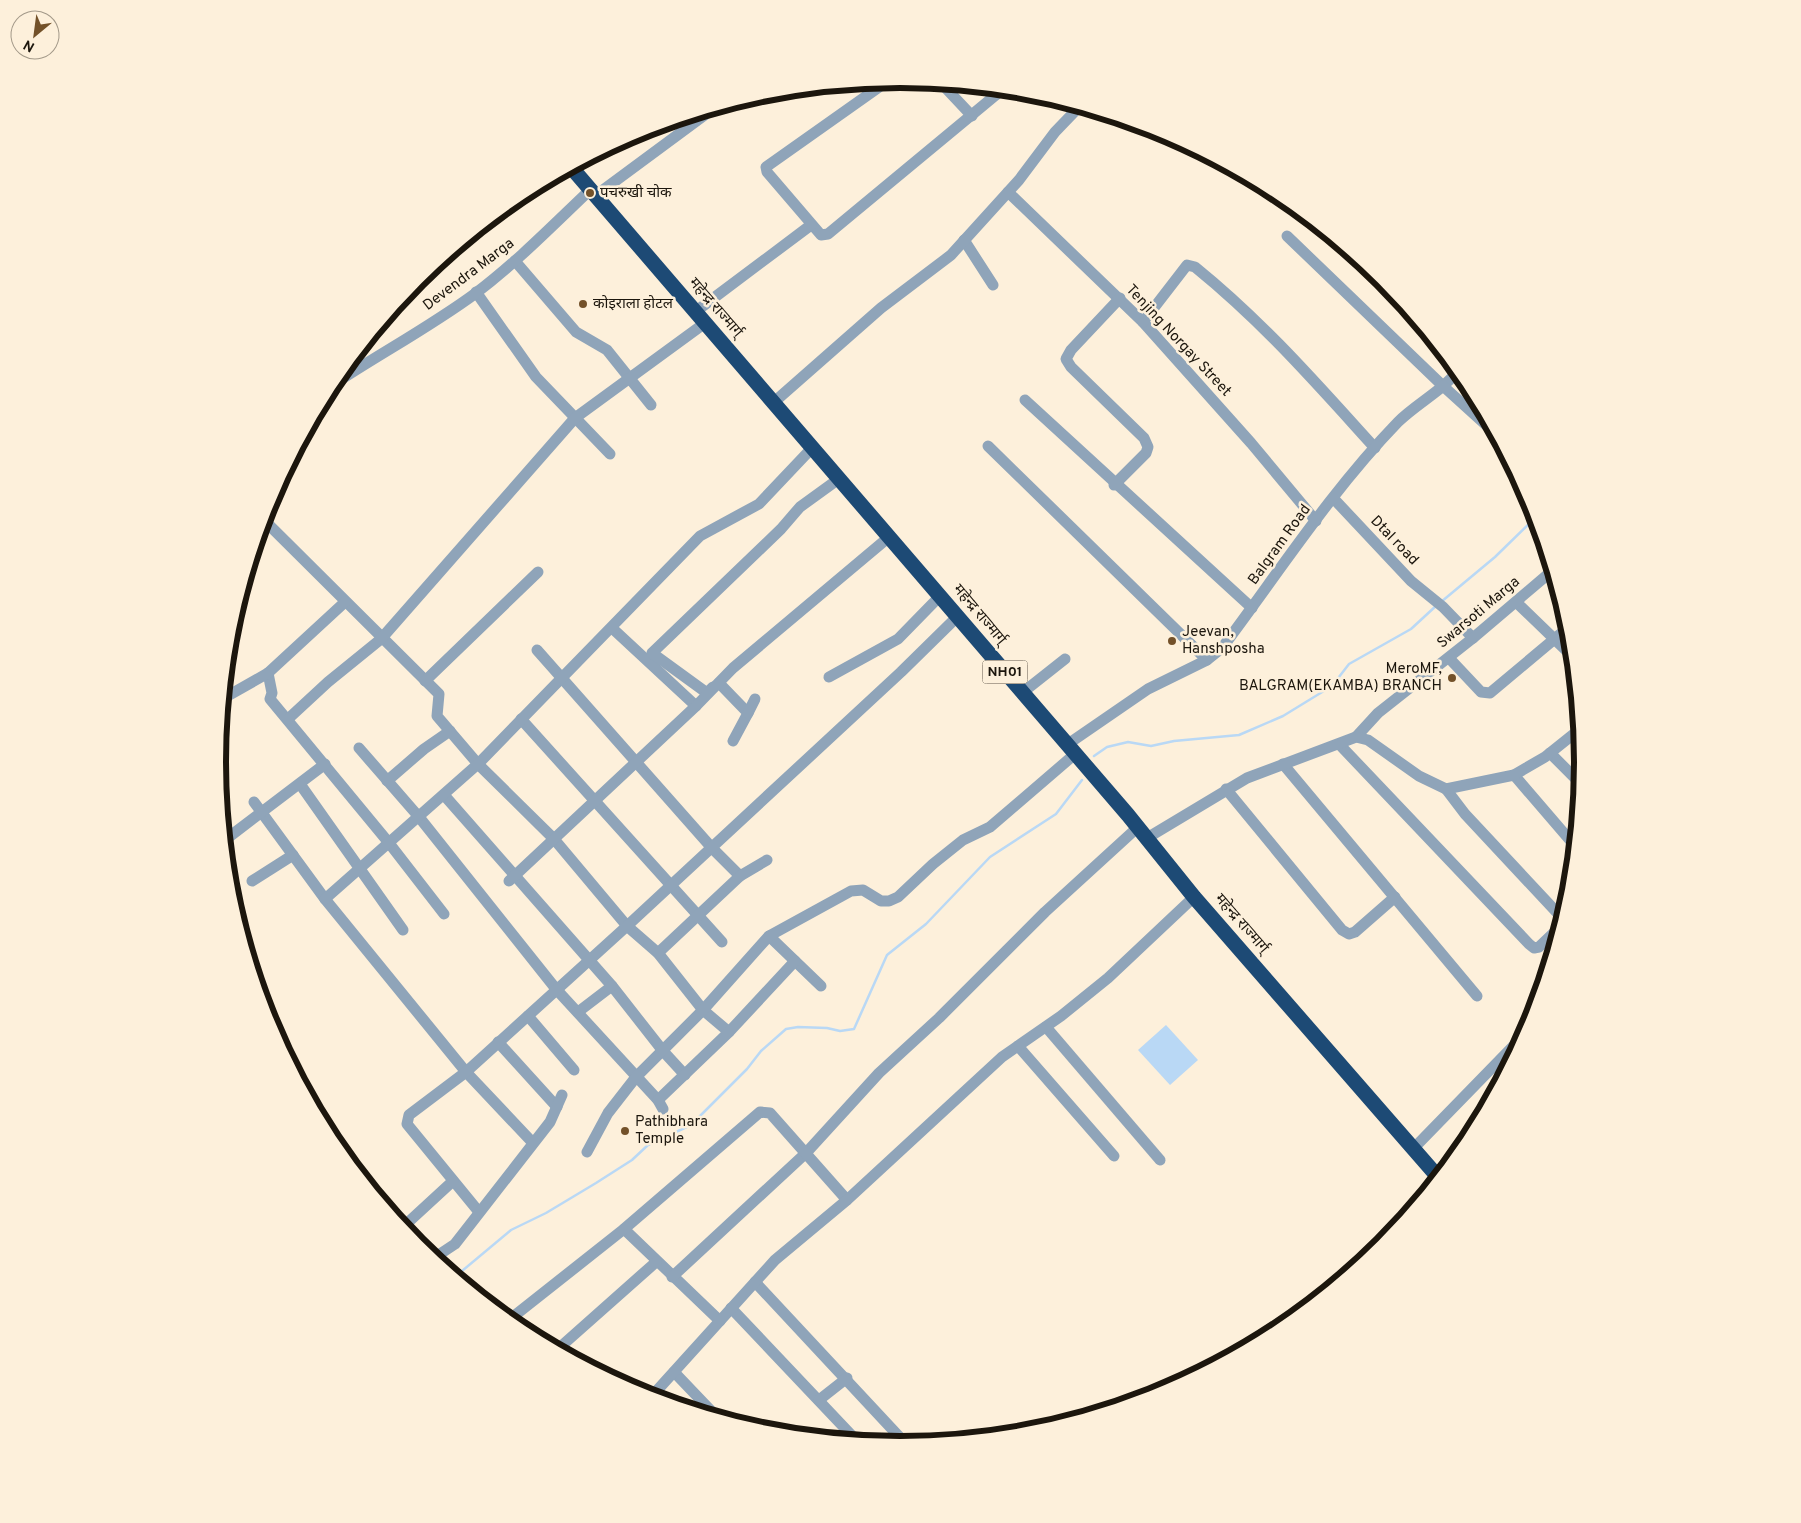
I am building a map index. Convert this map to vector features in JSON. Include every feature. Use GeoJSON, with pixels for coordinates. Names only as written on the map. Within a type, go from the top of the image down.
{"type":"FeatureCollection","features":[{"type":"Feature","properties":{"kind":"highway","name":"महेन्द्र राज्मार्ग्"},"geometry":{"type":"LineString","coordinates":[[575,172],[1143,833],[1194,897],[1434,1173]]}},
{"type":"Feature","properties":{"kind":"street"},"geometry":{"type":"LineString","coordinates":[[877,89],[766,167],[767,172],[821,235],[828,234],[997,94]]}},
{"type":"Feature","properties":{"kind":"street"},"geometry":{"type":"LineString","coordinates":[[947,89],[972,116]]}},
{"type":"Feature","properties":{"kind":"street"},"geometry":{"type":"LineString","coordinates":[[773,403],[881,308],[951,255],[1008,192],[1055,132],[1076,110]]}},
{"type":"Feature","properties":{"kind":"street","name":"Devendra Marga"},"geometry":{"type":"LineString","coordinates":[[353,369],[410,338],[476,292],[593,193],[699,118]]}},
{"type":"Feature","properties":{"kind":"street","name":"Tenjing Norgay Street"},"geometry":{"type":"LineString","coordinates":[[1008,192],[1143,322],[1252,443],[1316,521]]}},
{"type":"Feature","properties":{"kind":"street"},"geometry":{"type":"LineString","coordinates":[[695,312],[812,225]]}},
{"type":"Feature","properties":{"kind":"street"},"geometry":{"type":"LineString","coordinates":[[1287,236],[1482,422]]}},
{"type":"Feature","properties":{"kind":"street"},"geometry":{"type":"LineString","coordinates":[[964,240],[993,284]]}},
{"type":"Feature","properties":{"kind":"street"},"geometry":{"type":"LineString","coordinates":[[514,261],[576,332],[607,350],[651,405]]}},
{"type":"Feature","properties":{"kind":"street"},"geometry":{"type":"LineString","coordinates":[[1143,322],[1188,264],[1195,267],[1250,314],[1282,345],[1375,448]]}},
{"type":"Feature","properties":{"kind":"street"},"geometry":{"type":"LineString","coordinates":[[476,292],[536,378],[610,454]]}},
{"type":"Feature","properties":{"kind":"street"},"geometry":{"type":"LineString","coordinates":[[1114,485],[1146,453],[1148,447],[1144,438],[1071,367],[1066,358],[1071,350],[1120,298]]}},
{"type":"Feature","properties":{"kind":"street"},"geometry":{"type":"LineString","coordinates":[[288,719],[328,682],[381,639],[575,418],[705,323]]}},
{"type":"Feature","properties":{"kind":"street","name":"Balgram Road"},"geometry":{"type":"LineString","coordinates":[[587,1152],[608,1113],[636,1077],[703,1010],[769,936],[851,891],[863,890],[880,901],[890,901],[898,897],[933,864],[963,840],[990,827],[1071,749],[1148,690],[1207,660],[1222,648],[1316,521],[1375,448],[1400,421],[1453,377]]}},
{"type":"Feature","properties":{"kind":"street"},"geometry":{"type":"LineString","coordinates":[[1025,400],[1114,485],[1252,608]]}},
{"type":"Feature","properties":{"kind":"street"},"geometry":{"type":"LineString","coordinates":[[988,446],[1207,660]]}},
{"type":"Feature","properties":{"kind":"street"},"geometry":{"type":"LineString","coordinates":[[325,899],[478,764],[700,536],[759,504],[812,448]]}},
{"type":"Feature","properties":{"kind":"street"},"geometry":{"type":"LineString","coordinates":[[840,478],[800,507],[781,528],[652,653],[707,693],[733,668],[889,537]]}},
{"type":"Feature","properties":{"kind":"street","name":"Dtal road"},"geometry":{"type":"LineString","coordinates":[[1334,499],[1411,581],[1438,603],[1473,638]]}},
{"type":"Feature","properties":{"kind":"street"},"geometry":{"type":"LineString","coordinates":[[270,526],[381,639],[439,694],[437,716],[478,764],[554,839],[627,926],[658,953],[703,1010],[729,1032]]}},
{"type":"Feature","properties":{"kind":"street"},"geometry":{"type":"LineString","coordinates":[[425,681],[538,572]]}},
{"type":"Feature","properties":{"kind":"street","name":"Swarsoti Marga"},"geometry":{"type":"LineString","coordinates":[[1356,737],[1378,713],[1449,658],[1548,574]]}},
{"type":"Feature","properties":{"kind":"street"},"geometry":{"type":"LineString","coordinates":[[829,678],[898,639],[940,596]]}},
{"type":"Feature","properties":{"kind":"street"},"geometry":{"type":"LineString","coordinates":[[230,695],[268,673],[345,602]]}},
{"type":"Feature","properties":{"kind":"street"},"geometry":{"type":"LineString","coordinates":[[1516,602],[1565,650]]}},
{"type":"Feature","properties":{"kind":"street"},"geometry":{"type":"LineString","coordinates":[[478,1212],[406,1121],[409,1115],[466,1072],[528,1016],[670,887],[957,618]]}},
{"type":"Feature","properties":{"kind":"street"},"geometry":{"type":"LineString","coordinates":[[612,628],[696,706]]}},
{"type":"Feature","properties":{"kind":"street"},"geometry":{"type":"LineString","coordinates":[[1449,658],[1485,694],[1490,693],[1562,633]]}},
{"type":"Feature","properties":{"kind":"street"},"geometry":{"type":"LineString","coordinates":[[537,650],[712,848],[740,876]]}},
{"type":"Feature","properties":{"kind":"street"},"geometry":{"type":"LineString","coordinates":[[1022,693],[1065,659]]}},
{"type":"Feature","properties":{"kind":"street"},"geometry":{"type":"LineString","coordinates":[[512,878],[696,706],[733,668]]}},
{"type":"Feature","properties":{"kind":"street"},"geometry":{"type":"LineString","coordinates":[[268,673],[272,693],[270,700],[325,764],[444,914]]}},
{"type":"Feature","properties":{"kind":"street"},"geometry":{"type":"LineString","coordinates":[[719,683],[748,713]]}},
{"type":"Feature","properties":{"kind":"street"},"geometry":{"type":"LineString","coordinates":[[733,741],[755,699]]}},
{"type":"Feature","properties":{"kind":"street"},"geometry":{"type":"LineString","coordinates":[[521,719],[595,800],[670,887],[722,942]]}},
{"type":"Feature","properties":{"kind":"street"},"geometry":{"type":"LineString","coordinates":[[387,780],[424,749],[450,731]]}},
{"type":"Feature","properties":{"kind":"street"},"geometry":{"type":"LineString","coordinates":[[1446,789],[1514,775],[1550,753],[1573,734]]}},
{"type":"Feature","properties":{"kind":"street"},"geometry":{"type":"LineString","coordinates":[[672,1277],[806,1153],[879,1073],[939,1018],[1039,918],[1143,833],[1226,789],[1282,764],[1356,737],[1368,740],[1419,776],[1446,789],[1465,814],[1557,913]]}},
{"type":"Feature","properties":{"kind":"street"},"geometry":{"type":"LineString","coordinates":[[1339,744],[1529,944],[1534,948],[1539,947],[1553,933]]}},
{"type":"Feature","properties":{"kind":"street"},"geometry":{"type":"LineString","coordinates":[[359,748],[420,817],[556,990],[578,1012],[660,1105],[685,1075],[729,1032],[795,961]]}},
{"type":"Feature","properties":{"kind":"street"},"geometry":{"type":"LineString","coordinates":[[1550,753],[1574,777]]}},
{"type":"Feature","properties":{"kind":"street"},"geometry":{"type":"LineString","coordinates":[[231,836],[325,764]]}},
{"type":"Feature","properties":{"kind":"street"},"geometry":{"type":"LineString","coordinates":[[1282,764],[1477,996]]}},
{"type":"Feature","properties":{"kind":"street"},"geometry":{"type":"LineString","coordinates":[[1514,775],[1570,840]]}},
{"type":"Feature","properties":{"kind":"street"},"geometry":{"type":"LineString","coordinates":[[300,784],[403,930]]}},
{"type":"Feature","properties":{"kind":"street"},"geometry":{"type":"LineString","coordinates":[[1226,789],[1342,930],[1349,934],[1355,932],[1395,897]]}},
{"type":"Feature","properties":{"kind":"street"},"geometry":{"type":"LineString","coordinates":[[444,795],[512,878],[612,986],[663,1051],[685,1075]]}},
{"type":"Feature","properties":{"kind":"street"},"geometry":{"type":"LineString","coordinates":[[254,802],[325,899],[466,1072],[533,1143]]}},
{"type":"Feature","properties":{"kind":"street"},"geometry":{"type":"LineString","coordinates":[[252,881],[292,855]]}},
{"type":"Feature","properties":{"kind":"street"},"geometry":{"type":"LineString","coordinates":[[658,953],[740,876],[767,860]]}},
{"type":"Feature","properties":{"kind":"street"},"geometry":{"type":"LineString","coordinates":[[658,1390],[775,1260],[847,1200],[981,1076],[1108,978],[1194,897]]}},
{"type":"Feature","properties":{"kind":"street"},"geometry":{"type":"LineString","coordinates":[[769,936],[821,986]]}},
{"type":"Feature","properties":{"kind":"street"},"geometry":{"type":"LineString","coordinates":[[578,1012],[612,986]]}},
{"type":"Feature","properties":{"kind":"street"},"geometry":{"type":"LineString","coordinates":[[528,1016],[574,1070]]}},
{"type":"Feature","properties":{"kind":"street"},"geometry":{"type":"LineString","coordinates":[[1046,1027],[1160,1160]]}},
{"type":"Feature","properties":{"kind":"street"},"geometry":{"type":"LineString","coordinates":[[498,1042],[557,1107]]}},
{"type":"Feature","properties":{"kind":"street"},"geometry":{"type":"LineString","coordinates":[[1018,1046],[1114,1156]]}},
{"type":"Feature","properties":{"kind":"street"},"geometry":{"type":"LineString","coordinates":[[1413,1149],[1509,1050]]}},
{"type":"Feature","properties":{"kind":"street"},"geometry":{"type":"LineString","coordinates":[[441,1254],[455,1244],[478,1212],[550,1122],[562,1095]]}},
{"type":"Feature","properties":{"kind":"street"},"geometry":{"type":"LineString","coordinates":[[516,1315],[624,1230],[760,1112],[770,1113],[847,1200]]}},
{"type":"Feature","properties":{"kind":"street"},"geometry":{"type":"LineString","coordinates":[[409,1222],[453,1181]]}},
{"type":"Feature","properties":{"kind":"street"},"geometry":{"type":"LineString","coordinates":[[624,1230],[720,1321]]}},
{"type":"Feature","properties":{"kind":"street"},"geometry":{"type":"LineString","coordinates":[[563,1345],[656,1262]]}},
{"type":"Feature","properties":{"kind":"street"},"geometry":{"type":"LineString","coordinates":[[755,1282],[899,1436]]}},
{"type":"Feature","properties":{"kind":"street"},"geometry":{"type":"LineString","coordinates":[[731,1308],[850,1433]]}},
{"type":"Feature","properties":{"kind":"street"},"geometry":{"type":"LineString","coordinates":[[674,1372],[708,1407]]}},
{"type":"Feature","properties":{"kind":"street"},"geometry":{"type":"LineString","coordinates":[[819,1400],[846,1378]]}},
{"type":"Feature","properties":{"kind":"water"},"geometry":{"type":"Polygon","coordinates":[[[1166,1025],[1198,1060],[1170,1085],[1138,1050],[1166,1025]]]}},
{"type":"Feature","properties":{"kind":"waterway"},"geometry":{"type":"LineString","coordinates":[[1441,602],[1495,557],[1530,523]]}},
{"type":"Feature","properties":{"kind":"waterway"},"geometry":{"type":"LineString","coordinates":[[1094,756],[1107,747],[1128,742],[1151,746],[1174,741],[1239,735],[1283,716],[1332,686],[1349,664],[1411,629],[1437,605]]}},
{"type":"Feature","properties":{"kind":"waterway"},"geometry":{"type":"LineString","coordinates":[[461,1272],[511,1230],[546,1213],[596,1183],[632,1160],[648,1145],[691,1125],[747,1069],[761,1051],[786,1029],[798,1027],[827,1028],[840,1031],[854,1029],[887,955],[926,924],[990,857],[1056,814],[1082,780]]}},
{"type":"Feature","properties":{"kind":"place","name":"पचरुखी चोक"},"geometry":{"type":"Point","coordinates":[590,193]}},
{"type":"Feature","properties":{"kind":"place","name":"कोइराला होटल"},"geometry":{"type":"Point","coordinates":[583,304]}},
{"type":"Feature","properties":{"kind":"place","name":"Jeevan, Hanshposha"},"geometry":{"type":"Point","coordinates":[1172,641]}},
{"type":"Feature","properties":{"kind":"place","name":"MeroMF, BALGRAM(EKAMBA) BRANCH"},"geometry":{"type":"Point","coordinates":[1452,678]}},
{"type":"Feature","properties":{"kind":"place","name":"Pathibhara Temple"},"geometry":{"type":"Point","coordinates":[625,1131]}}]}
